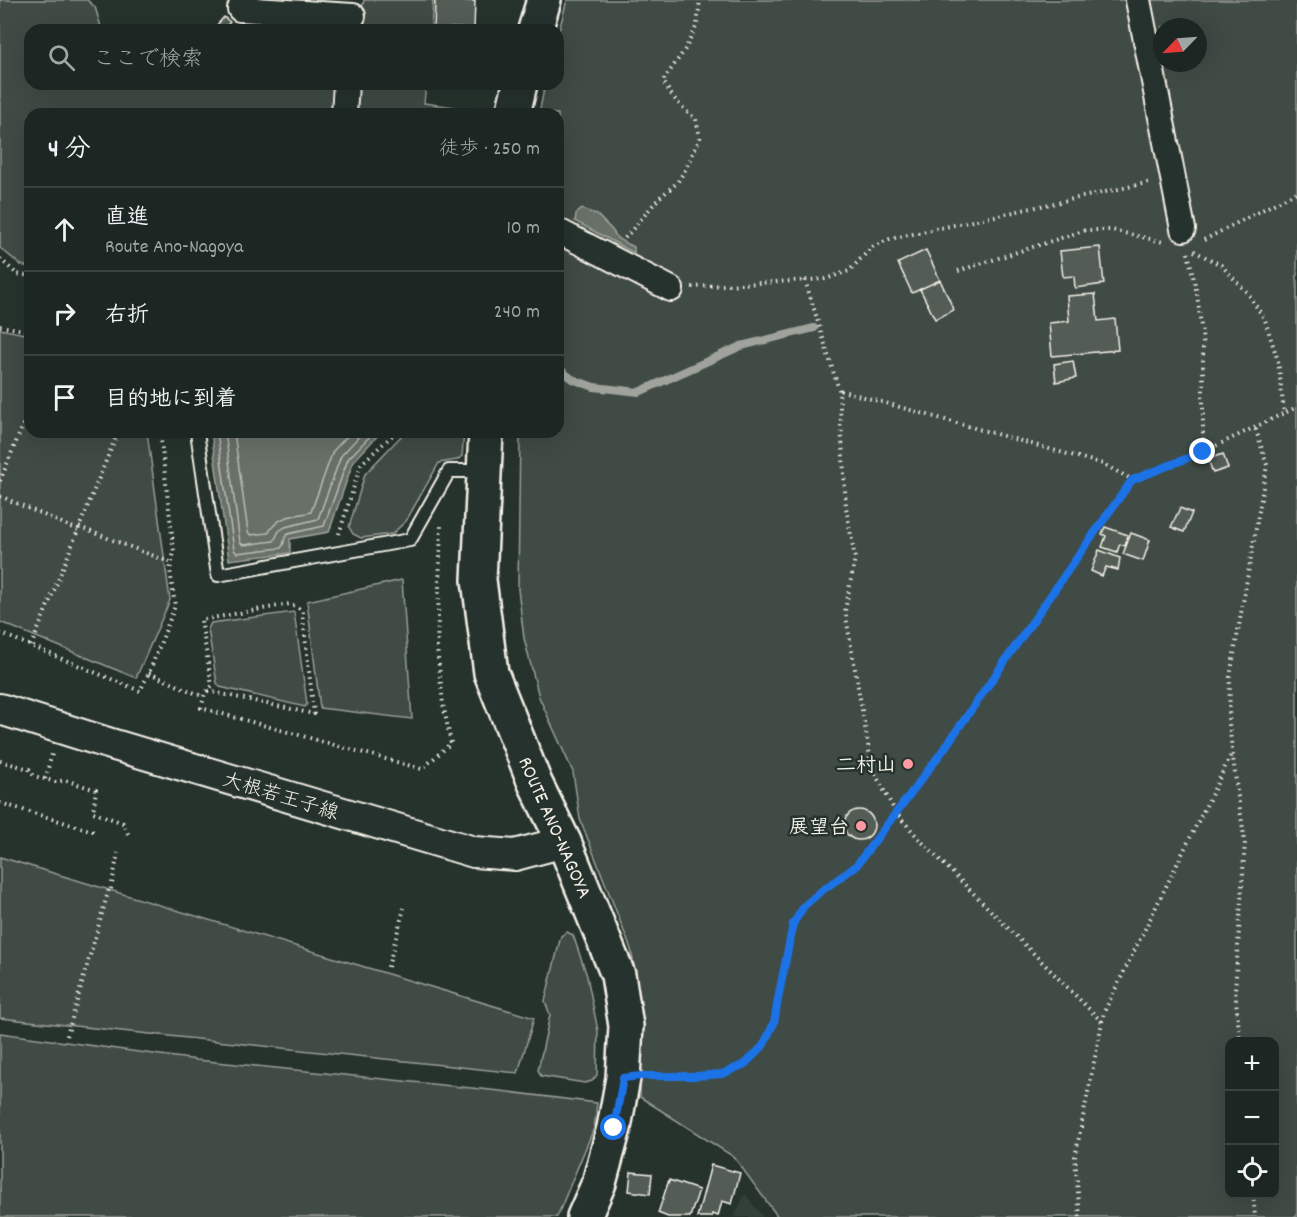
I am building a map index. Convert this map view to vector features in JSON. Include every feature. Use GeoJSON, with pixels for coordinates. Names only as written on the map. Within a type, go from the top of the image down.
{"type":"FeatureCollection","features":[{"type":"Feature","properties":{"kind":"main road"},"geometry":{"type":"LineString","coordinates":[[537,24],[544,0]]}},
{"type":"Feature","properties":{"kind":"main road"},"geometry":{"type":"LineString","coordinates":[[514,108],[519,90]]}},
{"type":"Feature","properties":{"kind":"main road","name":"ROUTE ANO-NAGOYA"},"geometry":{"type":"LineString","coordinates":[[486,438],[479,580],[491,673],[535,783],[564,842],[618,975],[626,1026],[623,1078],[614,1128],[599,1183],[584,1217]]}},
{"type":"Feature","properties":{"kind":"street"},"geometry":{"type":"LineString","coordinates":[[243,0],[240,9],[353,15]]}},
{"type":"Feature","properties":{"kind":"street"},"geometry":{"type":"LineString","coordinates":[[1138,0],[1185,239]]}},
{"type":"Feature","properties":{"kind":"street"},"geometry":{"type":"LineString","coordinates":[[344,108],[346,90]]}},
{"type":"Feature","properties":{"kind":"street"},"geometry":{"type":"LineString","coordinates":[[564,234],[671,289]]}},
{"type":"Feature","properties":{"kind":"street","name":"大根若王子線"},"geometry":{"type":"LineString","coordinates":[[0,709],[474,852],[515,855],[564,842]]}},
{"type":"Feature","properties":{"kind":"lane"},"geometry":{"type":"LineString","coordinates":[[198,438],[218,575],[410,540],[449,471],[484,471]]}},
{"type":"Feature","properties":{"kind":"path"},"geometry":{"type":"LineString","coordinates":[[629,233],[659,198],[677,183],[700,138],[696,119],[670,93],[663,81],[686,48],[697,25],[700,0]]}},
{"type":"Feature","properties":{"kind":"path"},"geometry":{"type":"LineString","coordinates":[[671,289],[825,279],[849,272],[872,247],[890,239],[1173,178]]}},
{"type":"Feature","properties":{"kind":"path"},"geometry":{"type":"LineString","coordinates":[[1185,239],[1297,192]]}},
{"type":"Feature","properties":{"kind":"path"},"geometry":{"type":"LineString","coordinates":[[958,271],[1086,230],[1112,230],[1185,239],[1221,265],[1249,295],[1265,320],[1278,361],[1284,413]]}},
{"type":"Feature","properties":{"kind":"path"},"geometry":{"type":"LineString","coordinates":[[1185,239],[1197,294],[1203,342],[1203,452]]}},
{"type":"Feature","properties":{"kind":"path"},"geometry":{"type":"LineString","coordinates":[[0,259],[17,274],[24,275]]}},
{"type":"Feature","properties":{"kind":"path"},"geometry":{"type":"LineString","coordinates":[[805,280],[838,390],[846,507],[855,558],[845,611],[872,768],[896,813],[921,842],[1102,1022]]}},
{"type":"Feature","properties":{"kind":"path"},"geometry":{"type":"LineString","coordinates":[[0,326],[24,330]]}},
{"type":"Feature","properties":{"kind":"path"},"geometry":{"type":"LineString","coordinates":[[838,390],[1103,464],[1132,480]]}},
{"type":"Feature","properties":{"kind":"path"},"geometry":{"type":"LineString","coordinates":[[623,1078],[722,1074],[745,1064],[763,1046],[774,1023],[793,924],[804,906],[856,866],[944,749],[1132,480],[1203,452],[1297,407]]}},
{"type":"Feature","properties":{"kind":"path"},"geometry":{"type":"LineString","coordinates":[[0,481],[24,423]]}},
{"type":"Feature","properties":{"kind":"path"},"geometry":{"type":"LineString","coordinates":[[1240,1037],[1235,990],[1245,842],[1229,724],[1230,677],[1267,465],[1255,427]]}},
{"type":"Feature","properties":{"kind":"path"},"geometry":{"type":"LineString","coordinates":[[31,646],[116,438]]}},
{"type":"Feature","properties":{"kind":"path"},"geometry":{"type":"LineString","coordinates":[[0,633],[140,691],[175,606],[170,570],[174,552],[160,438]]}},
{"type":"Feature","properties":{"kind":"path"},"geometry":{"type":"LineString","coordinates":[[329,536],[340,534],[361,464],[389,438]]}},
{"type":"Feature","properties":{"kind":"path"},"geometry":{"type":"LineString","coordinates":[[208,691],[314,714],[302,610],[290,604],[201,620],[212,686],[205,693],[201,708],[422,769],[451,743],[443,704],[437,648],[441,515],[436,494]]}},
{"type":"Feature","properties":{"kind":"path"},"geometry":{"type":"LineString","coordinates":[[0,496],[172,563]]}},
{"type":"Feature","properties":{"kind":"path"},"geometry":{"type":"LineString","coordinates":[[149,673],[204,697]]}},
{"type":"Feature","properties":{"kind":"path"},"geometry":{"type":"LineString","coordinates":[[1080,1217],[1075,1157],[1104,1012],[1233,752]]}},
{"type":"Feature","properties":{"kind":"path"},"geometry":{"type":"LineString","coordinates":[[45,779],[52,754]]}},
{"type":"Feature","properties":{"kind":"path"},"geometry":{"type":"LineString","coordinates":[[0,761],[29,769],[34,776],[56,782],[64,780],[96,790],[93,812],[123,823],[129,836]]}},
{"type":"Feature","properties":{"kind":"path"},"geometry":{"type":"LineString","coordinates":[[0,803],[96,832]]}},
{"type":"Feature","properties":{"kind":"path"},"geometry":{"type":"LineString","coordinates":[[68,1036],[118,853]]}},
{"type":"Feature","properties":{"kind":"path"},"geometry":{"type":"LineString","coordinates":[[388,967],[404,908]]}},
{"type":"Feature","properties":{"kind":"path"},"geometry":{"type":"LineString","coordinates":[[1253,1199],[1255,1217]]}},
{"type":"Feature","properties":{"kind":"shaded area"},"geometry":{"type":"Polygon","coordinates":[[[0,0],[87,0],[95,7],[100,24],[24,24],[24,90],[337,90],[336,108],[24,108],[24,266],[0,248],[0,0]]]}},
{"type":"Feature","properties":{"kind":"shaded area"},"geometry":{"type":"Polygon","coordinates":[[[364,0],[433,0],[431,24],[358,24],[364,0]]]}},
{"type":"Feature","properties":{"kind":"shaded area"},"geometry":{"type":"Polygon","coordinates":[[[567,0],[1297,0],[1297,1217],[778,1217],[734,1157],[640,1097],[642,1035],[631,949],[580,819],[573,772],[539,697],[524,638],[518,589],[520,438],[564,438],[564,108],[540,108],[544,90],[564,90],[564,24],[561,24],[567,0]]]}},
{"type":"Feature","properties":{"kind":"shaded area"},"geometry":{"type":"Polygon","coordinates":[[[275,21],[303,24],[272,24],[275,21]]]}},
{"type":"Feature","properties":{"kind":"shaded area"},"geometry":{"type":"Polygon","coordinates":[[[354,90],[425,90],[424,103],[462,108],[353,108],[354,90]]]}},
{"type":"Feature","properties":{"kind":"shaded area"},"geometry":{"type":"Polygon","coordinates":[[[0,329],[24,334],[24,438],[148,438],[170,600],[136,678],[0,622],[0,329]]]}},
{"type":"Feature","properties":{"kind":"shaded area"},"geometry":{"type":"Polygon","coordinates":[[[399,438],[464,438],[462,456],[457,460],[439,463],[406,521],[392,534],[361,538],[353,534],[349,527],[365,474],[399,438]]]}},
{"type":"Feature","properties":{"kind":"shaded area"},"geometry":{"type":"Polygon","coordinates":[[[402,580],[412,719],[320,708],[307,601],[402,580]]]}},
{"type":"Feature","properties":{"kind":"shaded area"},"geometry":{"type":"Polygon","coordinates":[[[294,612],[307,704],[305,707],[220,687],[217,683],[208,629],[211,623],[294,612]]]}},
{"type":"Feature","properties":{"kind":"shaded area"},"geometry":{"type":"Polygon","coordinates":[[[0,857],[534,1018],[518,1073],[0,1018],[0,857]]]}},
{"type":"Feature","properties":{"kind":"shaded area"},"geometry":{"type":"Polygon","coordinates":[[[567,932],[573,935],[587,976],[598,1031],[597,1075],[592,1081],[585,1083],[541,1076],[538,1070],[550,1015],[545,1001],[561,936],[567,932]]]}},
{"type":"Feature","properties":{"kind":"shaded area"},"geometry":{"type":"Polygon","coordinates":[[[0,1033],[197,1060],[597,1103],[594,1128],[557,1217],[0,1217],[0,1033]]]}},
{"type":"Feature","properties":{"kind":"shaded area"},"geometry":{"type":"Polygon","coordinates":[[[745,1194],[763,1217],[734,1217],[745,1194]]]}},
{"type":"Feature","properties":{"kind":"water"},"geometry":{"type":"Polygon","coordinates":[[[582,209],[597,215],[618,239],[634,247],[634,253],[575,221],[576,214],[582,209]]]}},
{"type":"Feature","properties":{"kind":"water"},"geometry":{"type":"Polygon","coordinates":[[[212,438],[375,438],[353,462],[329,532],[290,539],[290,553],[229,560],[212,438]]]}},
{"type":"Feature","properties":{"kind":"building"},"geometry":{"type":"Polygon","coordinates":[[[435,0],[475,1],[474,24],[434,24],[435,0]]]}},
{"type":"Feature","properties":{"kind":"building"},"geometry":{"type":"Polygon","coordinates":[[[224,17],[230,22],[228,24],[218,24],[224,17]]]}},
{"type":"Feature","properties":{"kind":"building"},"geometry":{"type":"Polygon","coordinates":[[[1100,247],[1104,284],[1075,288],[1074,276],[1063,277],[1060,251],[1100,247]]]}},
{"type":"Feature","properties":{"kind":"building"},"geometry":{"type":"Polygon","coordinates":[[[926,250],[940,280],[912,293],[898,263],[926,250]]]}},
{"type":"Feature","properties":{"kind":"building"},"geometry":{"type":"Polygon","coordinates":[[[940,280],[954,310],[935,319],[920,289],[940,280]]]}},
{"type":"Feature","properties":{"kind":"building"},"geometry":{"type":"Polygon","coordinates":[[[1095,294],[1098,321],[1115,319],[1118,350],[1052,356],[1049,323],[1069,321],[1067,296],[1095,294]]]}},
{"type":"Feature","properties":{"kind":"building"},"geometry":{"type":"Polygon","coordinates":[[[1073,361],[1076,378],[1056,382],[1054,364],[1073,361]]]}},
{"type":"Feature","properties":{"kind":"building"},"geometry":{"type":"Polygon","coordinates":[[[1223,454],[1228,468],[1213,473],[1208,459],[1223,454]]]}},
{"type":"Feature","properties":{"kind":"building"},"geometry":{"type":"Polygon","coordinates":[[[1180,508],[1192,513],[1184,532],[1171,527],[1180,508]]]}},
{"type":"Feature","properties":{"kind":"building"},"geometry":{"type":"Polygon","coordinates":[[[1105,527],[1128,535],[1125,546],[1120,544],[1117,552],[1102,547],[1106,536],[1102,534],[1105,527]]]}},
{"type":"Feature","properties":{"kind":"building"},"geometry":{"type":"Polygon","coordinates":[[[1131,533],[1150,540],[1143,561],[1123,554],[1131,533]]]}},
{"type":"Feature","properties":{"kind":"building"},"geometry":{"type":"Polygon","coordinates":[[[1099,550],[1120,558],[1118,570],[1106,567],[1102,576],[1091,571],[1099,550]]]}},
{"type":"Feature","properties":{"kind":"building"},"geometry":{"type":"Polygon","coordinates":[[[859,810],[869,815],[874,825],[869,835],[859,840],[849,835],[844,825],[849,815],[859,810]]]}},
{"type":"Feature","properties":{"kind":"building"},"geometry":{"type":"Polygon","coordinates":[[[711,1165],[740,1173],[732,1204],[722,1201],[718,1216],[712,1214],[711,1217],[697,1217],[711,1165]]]}},
{"type":"Feature","properties":{"kind":"building"},"geometry":{"type":"Polygon","coordinates":[[[631,1172],[652,1174],[650,1194],[629,1191],[631,1172]]]}},
{"type":"Feature","properties":{"kind":"building"},"geometry":{"type":"Polygon","coordinates":[[[669,1180],[699,1190],[690,1217],[668,1217],[658,1213],[669,1180]]]}},
{"type":"Feature","properties":{"kind":"waterway"},"geometry":{"type":"LineString","coordinates":[[564,373],[572,379],[594,387],[639,392],[741,346],[814,328]]}},
{"type":"Feature","properties":{"kind":"place","name":"二村山"},"geometry":{"type":"Point","coordinates":[908,764]}},
{"type":"Feature","properties":{"kind":"place","name":"展望台"},"geometry":{"type":"Point","coordinates":[861,826]}},
{"type":"Feature","properties":{"kind":"route"},"geometry":{"type":"LineString","coordinates":[[614,1128],[623,1078],[722,1074],[745,1064],[763,1046],[774,1023],[793,924],[804,906],[856,866],[944,749],[1132,480],[1203,452]]}}]}
